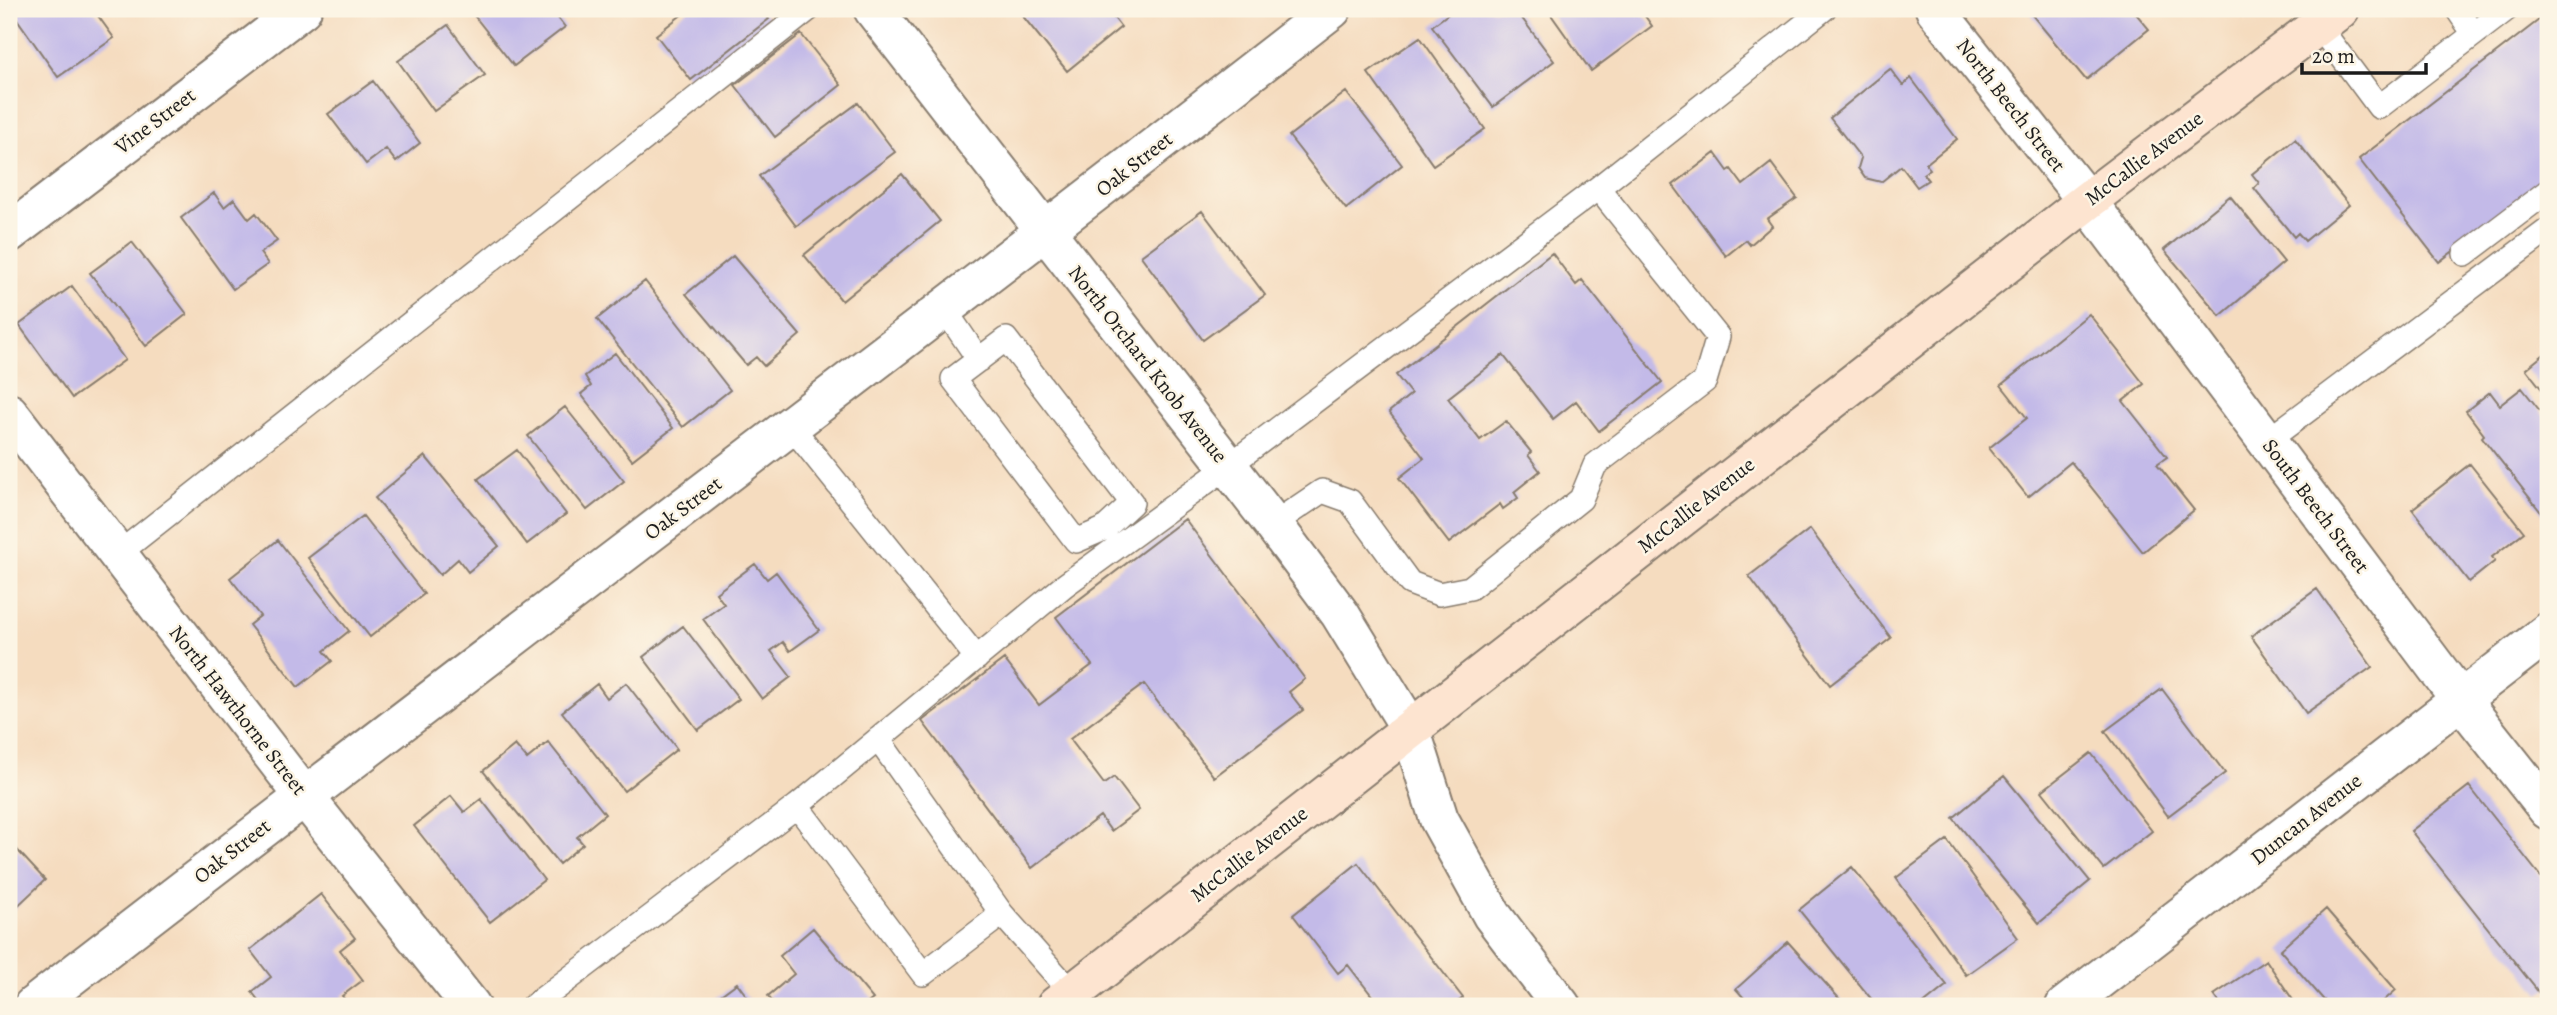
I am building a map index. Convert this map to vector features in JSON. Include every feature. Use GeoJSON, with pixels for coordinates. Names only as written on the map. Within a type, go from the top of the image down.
{"type":"FeatureCollection","features":[{"type":"Feature","properties":{"kind":"main road","name":"McCallie Avenue"},"geometry":{"type":"LineString","coordinates":[[1064,1000],[2087,201],[2329,17]]}},
{"type":"Feature","properties":{"kind":"street","name":"Vine Street"},"geometry":{"type":"LineString","coordinates":[[9,233],[302,9]]}},
{"type":"Feature","properties":{"kind":"street","name":"North Orchard Knob Avenue"},"geometry":{"type":"LineString","coordinates":[[873,9],[1340,614],[1410,728],[1439,819],[1492,915],[1561,1006]]}},
{"type":"Feature","properties":{"kind":"street","name":"Oak Street"},"geometry":{"type":"LineString","coordinates":[[33,1006],[304,796],[1047,232],[1332,9]]}},
{"type":"Feature","properties":{"kind":"street","name":"North Beech Street"},"geometry":{"type":"LineString","coordinates":[[1935,9],[2087,201]]}},
{"type":"Feature","properties":{"kind":"street","name":"South Beech Street"},"geometry":{"type":"LineString","coordinates":[[2087,201],[2460,699],[2548,810]]}},
{"type":"Feature","properties":{"kind":"street","name":"North Hawthorne Street"},"geometry":{"type":"LineString","coordinates":[[9,413],[304,796],[471,1006]]}},
{"type":"Feature","properties":{"kind":"street","name":"Duncan Avenue"},"geometry":{"type":"LineString","coordinates":[[2065,1006],[2548,632]]}},
{"type":"Feature","properties":{"kind":"lane"},"geometry":{"type":"LineString","coordinates":[[118,554],[809,9]]}},
{"type":"Feature","properties":{"kind":"lane"},"geometry":{"type":"LineString","coordinates":[[533,1006],[797,806],[1065,585],[1227,467],[1598,188],[1824,9]]}},
{"type":"Feature","properties":{"kind":"lane"},"geometry":{"type":"LineString","coordinates":[[2457,9],[2474,34]]}},
{"type":"Feature","properties":{"kind":"lane"},"geometry":{"type":"LineString","coordinates":[[2329,17],[2379,107],[2507,9]]}},
{"type":"Feature","properties":{"kind":"lane"},"geometry":{"type":"LineString","coordinates":[[1273,524],[1322,491],[1350,500],[1410,583],[1439,594],[1470,589],[1581,499],[1595,466],[1705,381],[1718,337],[1598,188]]}},
{"type":"Feature","properties":{"kind":"lane"},"geometry":{"type":"LineString","coordinates":[[2465,254],[2548,191]]}},
{"type":"Feature","properties":{"kind":"lane"},"geometry":{"type":"LineString","coordinates":[[2267,441],[2548,230]]}},
{"type":"Feature","properties":{"kind":"lane"},"geometry":{"type":"LineString","coordinates":[[945,310],[979,359]]}},
{"type":"Feature","properties":{"kind":"lane"},"geometry":{"type":"LineString","coordinates":[[1006,340],[1132,502],[1104,529],[1076,541],[953,379],[1006,340]]}},
{"type":"Feature","properties":{"kind":"lane"},"geometry":{"type":"LineString","coordinates":[[791,426],[977,657]]}},
{"type":"Feature","properties":{"kind":"lane"},"geometry":{"type":"LineString","coordinates":[[1104,529],[1115,549]]}},
{"type":"Feature","properties":{"kind":"lane"},"geometry":{"type":"LineString","coordinates":[[878,739],[1064,1000]]}},
{"type":"Feature","properties":{"kind":"lane"},"geometry":{"type":"LineString","coordinates":[[797,806],[923,974],[1002,914]]}},
{"type":"Feature","properties":{"kind":"building"},"geometry":{"type":"Polygon","coordinates":[[[10,9],[93,9],[114,38],[58,77],[10,9]]]}},
{"type":"Feature","properties":{"kind":"building"},"geometry":{"type":"Polygon","coordinates":[[[469,9],[551,9],[565,27],[514,66],[469,9]]]}},
{"type":"Feature","properties":{"kind":"building"},"geometry":{"type":"Polygon","coordinates":[[[689,9],[761,9],[769,19],[691,80],[656,35],[689,9]]]}},
{"type":"Feature","properties":{"kind":"building"},"geometry":{"type":"Polygon","coordinates":[[[1017,9],[1107,9],[1121,27],[1067,71],[1017,9]]]}},
{"type":"Feature","properties":{"kind":"building"},"geometry":{"type":"Polygon","coordinates":[[[1455,9],[1515,9],[1554,61],[1493,107],[1432,26],[1455,9]]]}},
{"type":"Feature","properties":{"kind":"building"},"geometry":{"type":"Polygon","coordinates":[[[1547,9],[1640,9],[1652,26],[1591,71],[1547,9]]]}},
{"type":"Feature","properties":{"kind":"building"},"geometry":{"type":"Polygon","coordinates":[[[2027,9],[2132,9],[2149,29],[2086,80],[2027,9]]]}},
{"type":"Feature","properties":{"kind":"building"},"geometry":{"type":"Polygon","coordinates":[[[2548,13],[2548,178],[2439,262],[2359,159],[2548,13]]]}},
{"type":"Feature","properties":{"kind":"building"},"geometry":{"type":"Polygon","coordinates":[[[448,25],[485,75],[434,111],[398,61],[448,25]]]}},
{"type":"Feature","properties":{"kind":"building"},"geometry":{"type":"Polygon","coordinates":[[[801,34],[841,85],[775,137],[735,85],[801,34]]]}},
{"type":"Feature","properties":{"kind":"building"},"geometry":{"type":"Polygon","coordinates":[[[1420,37],[1485,129],[1433,165],[1368,73],[1420,37]]]}},
{"type":"Feature","properties":{"kind":"building"},"geometry":{"type":"Polygon","coordinates":[[[1890,69],[1903,86],[1911,78],[1957,139],[1926,164],[1930,169],[1923,174],[1928,180],[1917,187],[1901,166],[1881,182],[1865,178],[1858,168],[1861,158],[1830,118],[1890,69]]]}},
{"type":"Feature","properties":{"kind":"building"},"geometry":{"type":"Polygon","coordinates":[[[373,81],[420,143],[396,162],[386,149],[366,164],[328,114],[373,81]]]}},
{"type":"Feature","properties":{"kind":"building"},"geometry":{"type":"Polygon","coordinates":[[[1346,92],[1402,165],[1346,209],[1289,136],[1346,92]]]}},
{"type":"Feature","properties":{"kind":"building"},"geometry":{"type":"Polygon","coordinates":[[[858,103],[895,152],[796,226],[759,176],[858,103]]]}},
{"type":"Feature","properties":{"kind":"building"},"geometry":{"type":"Polygon","coordinates":[[[2295,139],[2349,205],[2305,241],[2298,233],[2294,237],[2254,188],[2259,183],[2252,174],[2295,139]]]}},
{"type":"Feature","properties":{"kind":"building"},"geometry":{"type":"Polygon","coordinates":[[[1715,153],[1743,185],[1771,163],[1797,198],[1767,219],[1772,226],[1750,245],[1746,240],[1726,256],[1673,185],[1715,153]]]}},
{"type":"Feature","properties":{"kind":"building"},"geometry":{"type":"Polygon","coordinates":[[[902,174],[940,221],[842,301],[804,255],[902,174]]]}},
{"type":"Feature","properties":{"kind":"building"},"geometry":{"type":"Polygon","coordinates":[[[214,193],[224,207],[234,199],[249,219],[256,213],[277,241],[260,253],[268,264],[233,289],[181,218],[214,193]]]}},
{"type":"Feature","properties":{"kind":"building"},"geometry":{"type":"Polygon","coordinates":[[[2230,196],[2284,262],[2220,316],[2164,250],[2230,196]]]}},
{"type":"Feature","properties":{"kind":"building"},"geometry":{"type":"Polygon","coordinates":[[[1202,211],[1265,295],[1203,340],[1141,256],[1202,211]]]}},
{"type":"Feature","properties":{"kind":"building"},"geometry":{"type":"Polygon","coordinates":[[[132,242],[187,314],[146,346],[90,273],[132,242]]]}},
{"type":"Feature","properties":{"kind":"building"},"geometry":{"type":"Polygon","coordinates":[[[1552,253],[1576,285],[1582,280],[1662,382],[1599,431],[1576,401],[1553,419],[1503,355],[1448,398],[1480,440],[1506,421],[1531,452],[1528,455],[1540,471],[1514,492],[1518,498],[1503,509],[1500,504],[1449,543],[1399,478],[1424,458],[1389,412],[1411,394],[1396,375],[1552,253]]]}},
{"type":"Feature","properties":{"kind":"building"},"geometry":{"type":"Polygon","coordinates":[[[733,256],[800,335],[764,366],[756,357],[746,365],[686,294],[733,256]]]}},
{"type":"Feature","properties":{"kind":"building"},"geometry":{"type":"Polygon","coordinates":[[[645,281],[730,390],[683,427],[597,319],[645,281]]]}},
{"type":"Feature","properties":{"kind":"building"},"geometry":{"type":"Polygon","coordinates":[[[72,286],[125,360],[72,398],[19,325],[72,286]]]}},
{"type":"Feature","properties":{"kind":"building"},"geometry":{"type":"Polygon","coordinates":[[[2089,314],[2144,384],[2123,401],[2167,457],[2157,464],[2194,510],[2143,552],[2071,462],[2028,497],[1989,448],[2027,418],[2001,385],[2089,314]]]}},
{"type":"Feature","properties":{"kind":"building"},"geometry":{"type":"Polygon","coordinates":[[[2548,351],[2548,397],[2526,369],[2548,351]]]}},
{"type":"Feature","properties":{"kind":"building"},"geometry":{"type":"Polygon","coordinates":[[[615,353],[673,428],[632,460],[581,394],[591,386],[585,376],[615,353]]]}},
{"type":"Feature","properties":{"kind":"building"},"geometry":{"type":"Polygon","coordinates":[[[2522,388],[2548,421],[2548,513],[2544,516],[2482,437],[2484,435],[2466,411],[2490,392],[2500,405],[2522,388]]]}},
{"type":"Feature","properties":{"kind":"building"},"geometry":{"type":"Polygon","coordinates":[[[565,407],[624,481],[587,510],[528,436],[565,407]]]}},
{"type":"Feature","properties":{"kind":"building"},"geometry":{"type":"Polygon","coordinates":[[[517,450],[566,514],[527,544],[478,479],[517,450]]]}},
{"type":"Feature","properties":{"kind":"building"},"geometry":{"type":"Polygon","coordinates":[[[425,456],[499,546],[468,572],[458,559],[440,575],[375,498],[425,456]]]}},
{"type":"Feature","properties":{"kind":"building"},"geometry":{"type":"Polygon","coordinates":[[[2470,464],[2524,532],[2492,557],[2495,561],[2469,582],[2412,509],[2470,464]]]}},
{"type":"Feature","properties":{"kind":"building"},"geometry":{"type":"Polygon","coordinates":[[[363,516],[424,594],[370,637],[308,558],[363,516]]]}},
{"type":"Feature","properties":{"kind":"building"},"geometry":{"type":"Polygon","coordinates":[[[1185,519],[1305,679],[1289,692],[1303,710],[1214,777],[1144,684],[1070,739],[1104,784],[1114,777],[1139,810],[1111,831],[1100,816],[1032,868],[922,721],[1004,659],[1039,705],[1092,665],[1056,617],[1185,519]]]}},
{"type":"Feature","properties":{"kind":"building"},"geometry":{"type":"Polygon","coordinates":[[[1810,529],[1891,638],[1830,685],[1749,576],[1810,529]]]}},
{"type":"Feature","properties":{"kind":"building"},"geometry":{"type":"Polygon","coordinates":[[[278,540],[349,631],[324,651],[332,661],[298,687],[249,625],[260,616],[230,578],[278,540]]]}},
{"type":"Feature","properties":{"kind":"building"},"geometry":{"type":"Polygon","coordinates":[[[755,564],[767,579],[776,572],[819,630],[790,651],[783,642],[771,651],[791,677],[762,699],[703,619],[724,604],[716,593],[755,564]]]}},
{"type":"Feature","properties":{"kind":"building"},"geometry":{"type":"Polygon","coordinates":[[[2317,589],[2372,667],[2306,713],[2251,636],[2317,589]]]}},
{"type":"Feature","properties":{"kind":"building"},"geometry":{"type":"Polygon","coordinates":[[[683,626],[739,699],[698,730],[643,657],[683,626]]]}},
{"type":"Feature","properties":{"kind":"building"},"geometry":{"type":"Polygon","coordinates":[[[626,683],[677,749],[624,791],[562,712],[597,684],[607,698],[626,683]]]}},
{"type":"Feature","properties":{"kind":"building"},"geometry":{"type":"Polygon","coordinates":[[[2162,689],[2225,773],[2168,816],[2105,731],[2162,689]]]}},
{"type":"Feature","properties":{"kind":"building"},"geometry":{"type":"Polygon","coordinates":[[[548,742],[605,814],[577,837],[583,844],[559,864],[483,771],[515,745],[527,759],[548,742]]]}},
{"type":"Feature","properties":{"kind":"building"},"geometry":{"type":"Polygon","coordinates":[[[2091,753],[2152,831],[2104,869],[2042,791],[2091,753]]]}},
{"type":"Feature","properties":{"kind":"building"},"geometry":{"type":"Polygon","coordinates":[[[2004,776],[2090,881],[2039,923],[1953,818],[2004,776]]]}},
{"type":"Feature","properties":{"kind":"building"},"geometry":{"type":"Polygon","coordinates":[[[2469,786],[2548,886],[2548,987],[2540,994],[2411,831],[2469,786]]]}},
{"type":"Feature","properties":{"kind":"building"},"geometry":{"type":"Polygon","coordinates":[[[451,796],[464,812],[481,799],[544,880],[490,922],[414,826],[451,796]]]}},
{"type":"Feature","properties":{"kind":"building"},"geometry":{"type":"Polygon","coordinates":[[[1947,840],[2018,938],[1966,975],[1896,878],[1947,840]]]}},
{"type":"Feature","properties":{"kind":"building"},"geometry":{"type":"Polygon","coordinates":[[[9,841],[45,880],[9,914],[9,841]]]}},
{"type":"Feature","properties":{"kind":"building"},"geometry":{"type":"Polygon","coordinates":[[[1358,863],[1463,998],[1452,1006],[1380,1006],[1348,965],[1338,973],[1293,915],[1358,863]]]}},
{"type":"Feature","properties":{"kind":"building"},"geometry":{"type":"Polygon","coordinates":[[[1852,867],[1947,985],[1921,1006],[1877,1006],[1799,910],[1852,867]]]}},
{"type":"Feature","properties":{"kind":"building"},"geometry":{"type":"Polygon","coordinates":[[[321,894],[355,938],[340,950],[363,980],[342,996],[350,1006],[263,1006],[252,992],[271,977],[250,950],[321,894]]]}},
{"type":"Feature","properties":{"kind":"building"},"geometry":{"type":"Polygon","coordinates":[[[2326,909],[2396,990],[2378,1006],[2329,1006],[2280,950],[2326,909]]]}},
{"type":"Feature","properties":{"kind":"building"},"geometry":{"type":"Polygon","coordinates":[[[813,928],[873,999],[864,1006],[776,1006],[768,996],[794,974],[780,956],[813,928]]]}},
{"type":"Feature","properties":{"kind":"building"},"geometry":{"type":"Polygon","coordinates":[[[1788,942],[1846,1006],[1751,1006],[1736,989],[1788,942]]]}},
{"type":"Feature","properties":{"kind":"building"},"geometry":{"type":"Polygon","coordinates":[[[2266,960],[2297,1006],[2222,1006],[2214,995],[2266,960]]]}},
{"type":"Feature","properties":{"kind":"building"},"geometry":{"type":"Polygon","coordinates":[[[737,983],[754,1006],[706,1006],[737,983]]]}}]}
